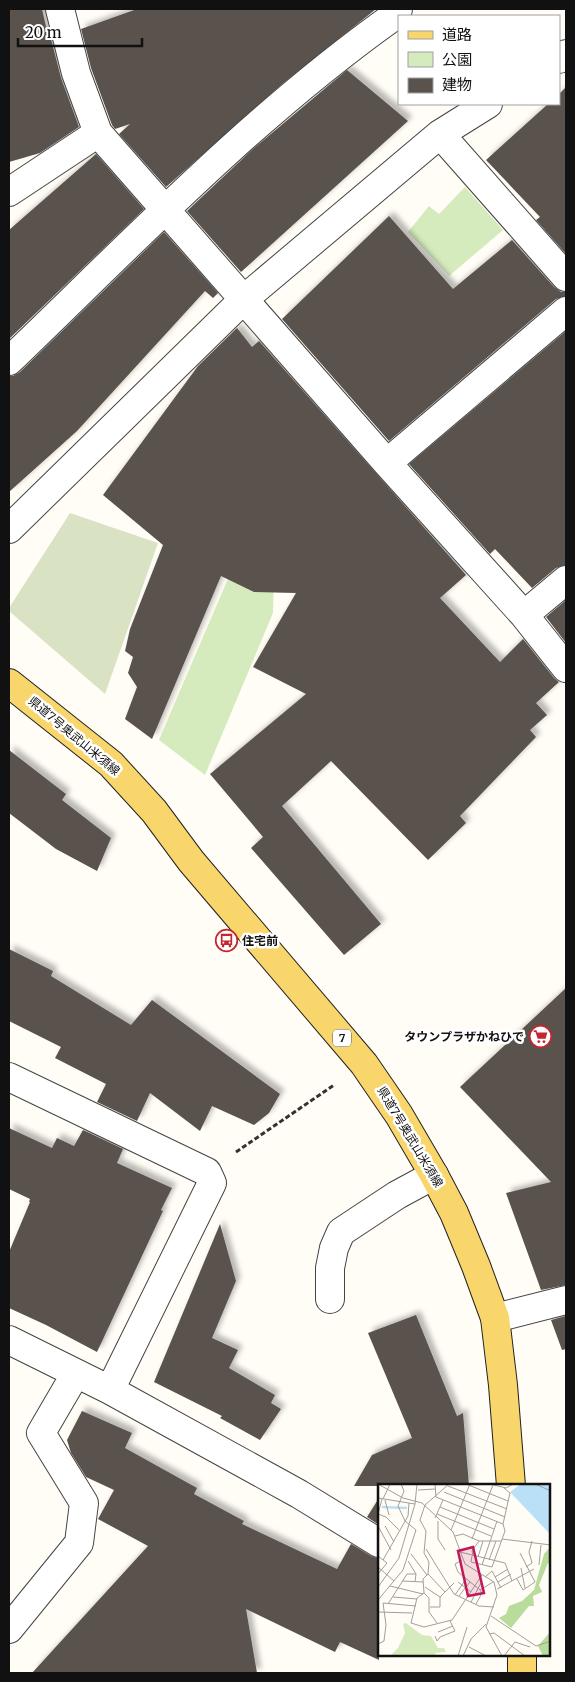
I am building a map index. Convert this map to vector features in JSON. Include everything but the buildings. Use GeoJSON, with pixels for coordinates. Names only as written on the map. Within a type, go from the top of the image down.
{"type":"FeatureCollection","features":[{"type":"Feature","properties":{"kind":"main road","name":"県道7号奥武山米須線"},"geometry":{"type":"LineString","coordinates":[[9,683],[111,764],[154,811],[191,861],[364,1064],[399,1114],[454,1213],[495,1318],[503,1385],[511,1484]]}},
{"type":"Feature","properties":{"kind":"main road"},"geometry":{"type":"LineString","coordinates":[[522,1657],[522,1673]]}},
{"type":"Feature","properties":{"kind":"street"},"geometry":{"type":"LineString","coordinates":[[60,9],[76,73],[98,133],[243,300],[524,615],[566,668]]}},
{"type":"Feature","properties":{"kind":"street"},"geometry":{"type":"LineString","coordinates":[[9,361],[252,130],[349,48],[394,16],[398,9]]}},
{"type":"Feature","properties":{"kind":"street"},"geometry":{"type":"LineString","coordinates":[[9,529],[243,300],[440,134],[486,105]]}},
{"type":"Feature","properties":{"kind":"street"},"geometry":{"type":"LineString","coordinates":[[9,192],[98,133]]}},
{"type":"Feature","properties":{"kind":"street"},"geometry":{"type":"LineString","coordinates":[[440,134],[566,277]]}},
{"type":"Feature","properties":{"kind":"street"},"geometry":{"type":"LineString","coordinates":[[388,463],[566,311]]}},
{"type":"Feature","properties":{"kind":"street"},"geometry":{"type":"LineString","coordinates":[[524,615],[566,580]]}},
{"type":"Feature","properties":{"kind":"street"},"geometry":{"type":"LineString","coordinates":[[9,1077],[207,1172],[212,1183],[110,1390]]}},
{"type":"Feature","properties":{"kind":"street"},"geometry":{"type":"LineString","coordinates":[[330,1299],[330,1268],[334,1248],[341,1232],[397,1195],[434,1175]]}},
{"type":"Feature","properties":{"kind":"street"},"geometry":{"type":"LineString","coordinates":[[495,1318],[566,1300]]}},
{"type":"Feature","properties":{"kind":"street"},"geometry":{"type":"LineString","coordinates":[[9,1340],[110,1390],[299,1494],[378,1542]]}},
{"type":"Feature","properties":{"kind":"street"},"geometry":{"type":"LineString","coordinates":[[9,1630],[79,1543],[84,1503],[41,1433],[76,1373]]}},
{"type":"Feature","properties":{"kind":"path"},"geometry":{"type":"LineString","coordinates":[[207,1172],[364,1064]]}},
{"type":"Feature","properties":{"kind":"green space"},"geometry":{"type":"Polygon","coordinates":[[[465,187],[503,230],[449,276],[408,232],[429,206],[439,214],[465,187]]]}},
{"type":"Feature","properties":{"kind":"green space"},"geometry":{"type":"Polygon","coordinates":[[[70,513],[158,543],[105,694],[9,611],[9,608],[70,513]]]}},
{"type":"Feature","properties":{"kind":"green space"},"geometry":{"type":"Polygon","coordinates":[[[242,546],[274,573],[273,613],[205,775],[159,740],[242,546]]]}},
{"type":"Feature","properties":{"kind":"place","name":"住宅前"},"geometry":{"type":"Point","coordinates":[226,941]}},
{"type":"Feature","properties":{"kind":"place","name":"タウンプラザかねひで"},"geometry":{"type":"Point","coordinates":[540,1037]}}]}
